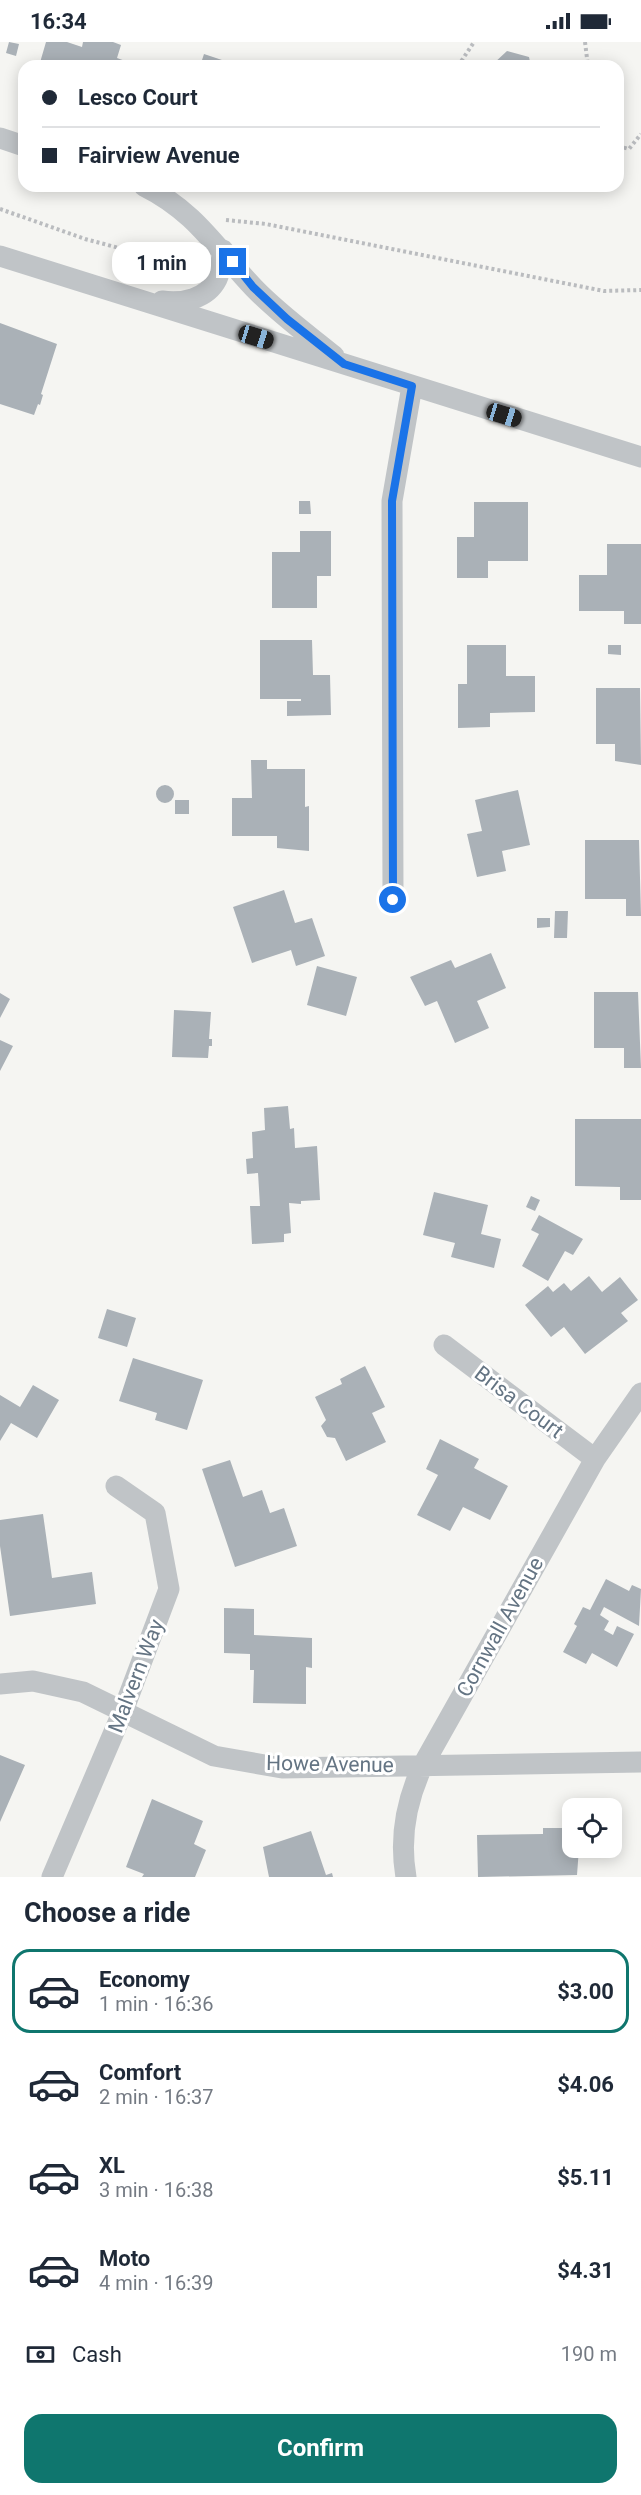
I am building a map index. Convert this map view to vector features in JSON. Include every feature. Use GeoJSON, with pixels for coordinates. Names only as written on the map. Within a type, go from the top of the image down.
{"type":"FeatureCollection","features":[{"type":"Feature","properties":{"kind":"street"},"geometry":{"type":"LineString","coordinates":[[0,138],[18,144]]}},
{"type":"Feature","properties":{"kind":"street"},"geometry":{"type":"LineString","coordinates":[[156,192],[191,217],[223,250],[253,287],[287,319],[344,364]]}},
{"type":"Feature","properties":{"kind":"street"},"geometry":{"type":"LineString","coordinates":[[126,296],[174,302],[194,299],[217,279],[223,250]]}},
{"type":"Feature","properties":{"kind":"street"},"geometry":{"type":"LineString","coordinates":[[0,256],[641,457]]}},
{"type":"Feature","properties":{"kind":"street"},"geometry":{"type":"LineString","coordinates":[[393,900],[392,501],[412,386]]}},
{"type":"Feature","properties":{"kind":"street","name":"Brisa Court"},"geometry":{"type":"LineString","coordinates":[[444,1345],[595,1459]]}},
{"type":"Feature","properties":{"kind":"street","name":"Cornwall Avenue"},"geometry":{"type":"LineString","coordinates":[[406,1877],[401,1851],[409,1794],[423,1765],[595,1459],[641,1393]]}},
{"type":"Feature","properties":{"kind":"street","name":"Malvern Way"},"geometry":{"type":"LineString","coordinates":[[52,1877],[123,1711],[169,1589],[155,1513],[116,1486]]}},
{"type":"Feature","properties":{"kind":"street","name":"Howe Avenue"},"geometry":{"type":"LineString","coordinates":[[0,1684],[33,1681],[83,1692],[214,1756],[282,1768],[641,1762]]}},
{"type":"Feature","properties":{"kind":"path"},"geometry":{"type":"LineString","coordinates":[[462,60],[474,42]]}},
{"type":"Feature","properties":{"kind":"path"},"geometry":{"type":"LineString","coordinates":[[585,42],[587,60]]}},
{"type":"Feature","properties":{"kind":"path"},"geometry":{"type":"LineString","coordinates":[[624,148],[629,149],[641,134]]}},
{"type":"Feature","properties":{"kind":"path"},"geometry":{"type":"LineString","coordinates":[[0,209],[85,239],[160,259],[181,252],[189,241]]}},
{"type":"Feature","properties":{"kind":"path"},"geometry":{"type":"LineString","coordinates":[[191,217],[266,224],[604,291],[641,290]]}},
{"type":"Feature","properties":{"kind":"building"},"geometry":{"type":"Polygon","coordinates":[[[9,42],[19,44],[16,56],[6,53],[9,42]]]}},
{"type":"Feature","properties":{"kind":"building"},"geometry":{"type":"Polygon","coordinates":[[[46,42],[67,42],[82,47],[83,42],[113,42],[121,45],[117,58],[122,60],[41,60],[46,42]]]}},
{"type":"Feature","properties":{"kind":"building"},"geometry":{"type":"Polygon","coordinates":[[[507,51],[529,57],[530,60],[497,60],[507,51]]]}},
{"type":"Feature","properties":{"kind":"building"},"geometry":{"type":"Polygon","coordinates":[[[204,54],[222,60],[202,60],[204,54]]]}},
{"type":"Feature","properties":{"kind":"building"},"geometry":{"type":"Polygon","coordinates":[[[0,323],[57,344],[41,394],[43,395],[40,405],[38,404],[34,415],[0,404],[0,323]]]}},
{"type":"Feature","properties":{"kind":"building"},"geometry":{"type":"Polygon","coordinates":[[[299,501],[310,501],[311,514],[299,514],[299,501]]]}},
{"type":"Feature","properties":{"kind":"building"},"geometry":{"type":"Polygon","coordinates":[[[474,502],[528,502],[528,561],[488,561],[488,578],[457,578],[457,537],[474,537],[474,502]]]}},
{"type":"Feature","properties":{"kind":"building"},"geometry":{"type":"Polygon","coordinates":[[[300,531],[331,531],[331,576],[317,576],[317,608],[272,608],[272,552],[300,552],[300,531]]]}},
{"type":"Feature","properties":{"kind":"building"},"geometry":{"type":"Polygon","coordinates":[[[607,544],[641,544],[641,624],[624,624],[624,611],[579,611],[579,575],[607,575],[607,544]]]}},
{"type":"Feature","properties":{"kind":"building"},"geometry":{"type":"Polygon","coordinates":[[[260,640],[312,640],[313,675],[330,675],[331,715],[287,716],[287,701],[301,701],[301,699],[260,699],[260,640]]]}},
{"type":"Feature","properties":{"kind":"building"},"geometry":{"type":"Polygon","coordinates":[[[467,645],[506,645],[506,676],[535,676],[535,712],[490,713],[490,727],[458,728],[458,684],[467,684],[467,645]]]}},
{"type":"Feature","properties":{"kind":"building"},"geometry":{"type":"Polygon","coordinates":[[[608,645],[621,645],[621,655],[608,654],[608,645]]]}},
{"type":"Feature","properties":{"kind":"building"},"geometry":{"type":"Polygon","coordinates":[[[596,688],[640,688],[641,765],[615,761],[615,744],[596,744],[596,688]]]}},
{"type":"Feature","properties":{"kind":"building"},"geometry":{"type":"Polygon","coordinates":[[[251,760],[267,760],[267,769],[305,769],[305,807],[309,806],[309,851],[277,848],[277,836],[232,836],[232,798],[252,798],[251,760]]]}},
{"type":"Feature","properties":{"kind":"building"},"geometry":{"type":"Polygon","coordinates":[[[165,785],[171,788],[174,794],[171,800],[165,803],[159,800],[156,794],[159,788],[165,785]]]}},
{"type":"Feature","properties":{"kind":"building"},"geometry":{"type":"Polygon","coordinates":[[[518,790],[530,845],[502,851],[506,871],[477,877],[467,834],[482,831],[475,800],[518,790]]]}},
{"type":"Feature","properties":{"kind":"building"},"geometry":{"type":"Polygon","coordinates":[[[175,800],[189,800],[189,814],[175,814],[175,800]]]}},
{"type":"Feature","properties":{"kind":"building"},"geometry":{"type":"Polygon","coordinates":[[[585,840],[639,840],[641,916],[626,916],[626,899],[585,899],[585,840]]]}},
{"type":"Feature","properties":{"kind":"building"},"geometry":{"type":"Polygon","coordinates":[[[284,890],[295,923],[312,918],[325,956],[296,966],[291,950],[252,963],[233,907],[284,890]]]}},
{"type":"Feature","properties":{"kind":"building"},"geometry":{"type":"Polygon","coordinates":[[[555,911],[568,911],[567,938],[554,938],[555,911]]]}},
{"type":"Feature","properties":{"kind":"building"},"geometry":{"type":"Polygon","coordinates":[[[537,918],[550,918],[550,927],[537,928],[537,918]]]}},
{"type":"Feature","properties":{"kind":"building"},"geometry":{"type":"Polygon","coordinates":[[[491,953],[506,988],[477,1001],[489,1028],[455,1043],[437,1001],[425,1006],[410,977],[451,960],[455,968],[491,953]]]}},
{"type":"Feature","properties":{"kind":"building"},"geometry":{"type":"Polygon","coordinates":[[[317,966],[357,977],[346,1016],[307,1005],[317,966]]]}},
{"type":"Feature","properties":{"kind":"building"},"geometry":{"type":"Polygon","coordinates":[[[594,992],[638,992],[641,1068],[624,1068],[624,1048],[594,1048],[594,992]]]}},
{"type":"Feature","properties":{"kind":"building"},"geometry":{"type":"Polygon","coordinates":[[[0,993],[10,999],[0,1018],[0,993]]]}},
{"type":"Feature","properties":{"kind":"building"},"geometry":{"type":"Polygon","coordinates":[[[174,1010],[211,1012],[209,1039],[212,1039],[212,1046],[209,1046],[208,1058],[172,1057],[174,1010]]]}},
{"type":"Feature","properties":{"kind":"building"},"geometry":{"type":"Polygon","coordinates":[[[0,1040],[13,1046],[0,1071],[0,1040]]]}},
{"type":"Feature","properties":{"kind":"building"},"geometry":{"type":"Polygon","coordinates":[[[288,1106],[290,1129],[294,1128],[295,1148],[317,1146],[320,1200],[301,1201],[301,1204],[289,1203],[291,1233],[284,1234],[284,1242],[252,1244],[250,1206],[260,1206],[258,1173],[247,1174],[246,1159],[253,1158],[252,1132],[265,1130],[264,1108],[288,1106]]]}},
{"type":"Feature","properties":{"kind":"building"},"geometry":{"type":"Polygon","coordinates":[[[575,1119],[641,1119],[641,1200],[620,1200],[620,1187],[575,1186],[575,1119]]]}},
{"type":"Feature","properties":{"kind":"building"},"geometry":{"type":"Polygon","coordinates":[[[434,1192],[488,1205],[481,1234],[501,1239],[494,1268],[451,1257],[455,1243],[423,1235],[434,1192]]]}},
{"type":"Feature","properties":{"kind":"building"},"geometry":{"type":"Polygon","coordinates":[[[531,1196],[540,1200],[535,1211],[526,1207],[531,1196]]]}},
{"type":"Feature","properties":{"kind":"building"},"geometry":{"type":"Polygon","coordinates":[[[539,1215],[583,1239],[573,1255],[565,1251],[548,1281],[522,1266],[539,1234],[531,1230],[539,1215]]]}},
{"type":"Feature","properties":{"kind":"building"},"geometry":{"type":"Polygon","coordinates":[[[589,1276],[602,1292],[620,1277],[638,1300],[621,1313],[628,1321],[585,1354],[564,1327],[551,1337],[525,1305],[548,1286],[553,1292],[564,1283],[571,1291],[589,1276]]]}},
{"type":"Feature","properties":{"kind":"building"},"geometry":{"type":"Polygon","coordinates":[[[107,1309],[136,1318],[127,1347],[98,1338],[107,1309]]]}},
{"type":"Feature","properties":{"kind":"building"},"geometry":{"type":"Polygon","coordinates":[[[133,1358],[203,1380],[187,1430],[155,1420],[157,1413],[119,1401],[133,1358]]]}},
{"type":"Feature","properties":{"kind":"building"},"geometry":{"type":"Polygon","coordinates":[[[365,1366],[385,1407],[372,1413],[386,1442],[346,1461],[335,1438],[327,1437],[321,1426],[326,1420],[315,1397],[342,1384],[340,1379],[365,1366]]]}},
{"type":"Feature","properties":{"kind":"building"},"geometry":{"type":"Polygon","coordinates":[[[33,1385],[59,1400],[37,1438],[11,1423],[0,1441],[0,1395],[20,1407],[33,1385]]]}},
{"type":"Feature","properties":{"kind":"building"},"geometry":{"type":"Polygon","coordinates":[[[440,1439],[479,1459],[474,1468],[508,1486],[490,1520],[463,1507],[450,1531],[417,1515],[438,1475],[426,1469],[440,1439]]]}},
{"type":"Feature","properties":{"kind":"building"},"geometry":{"type":"Polygon","coordinates":[[[230,1460],[243,1497],[262,1490],[270,1513],[284,1508],[297,1546],[235,1567],[202,1469],[230,1460]]]}},
{"type":"Feature","properties":{"kind":"building"},"geometry":{"type":"Polygon","coordinates":[[[43,1514],[52,1578],[92,1572],[96,1604],[10,1616],[0,1546],[0,1520],[43,1514]]]}},
{"type":"Feature","properties":{"kind":"building"},"geometry":{"type":"Polygon","coordinates":[[[606,1579],[629,1591],[632,1585],[641,1589],[639,1626],[604,1607],[600,1615],[609,1621],[604,1630],[613,1635],[617,1626],[634,1634],[617,1667],[592,1653],[586,1664],[563,1652],[577,1626],[574,1624],[583,1607],[590,1610],[606,1579]]]}},
{"type":"Feature","properties":{"kind":"building"},"geometry":{"type":"Polygon","coordinates":[[[224,1608],[254,1609],[254,1635],[312,1638],[312,1668],[306,1667],[306,1704],[253,1703],[254,1670],[250,1670],[250,1654],[224,1653],[224,1608]]]}},
{"type":"Feature","properties":{"kind":"building"},"geometry":{"type":"Polygon","coordinates":[[[0,1755],[25,1765],[0,1822],[0,1755]]]}},
{"type":"Feature","properties":{"kind":"building"},"geometry":{"type":"Polygon","coordinates":[[[152,1799],[203,1821],[194,1844],[206,1850],[195,1877],[142,1877],[144,1874],[126,1867],[152,1799]]]}},
{"type":"Feature","properties":{"kind":"building"},"geometry":{"type":"Polygon","coordinates":[[[543,1828],[562,1828],[562,1858],[578,1858],[577,1875],[478,1877],[477,1835],[543,1834],[543,1828]]]}},
{"type":"Feature","properties":{"kind":"building"},"geometry":{"type":"Polygon","coordinates":[[[311,1831],[326,1875],[332,1873],[333,1877],[269,1877],[263,1847],[311,1831]]]}},
{"type":"Feature","properties":{"kind":"route"},"geometry":{"type":"LineString","coordinates":[[233,262],[253,287],[287,319],[344,364],[412,386],[392,501],[393,900]]}}]}
